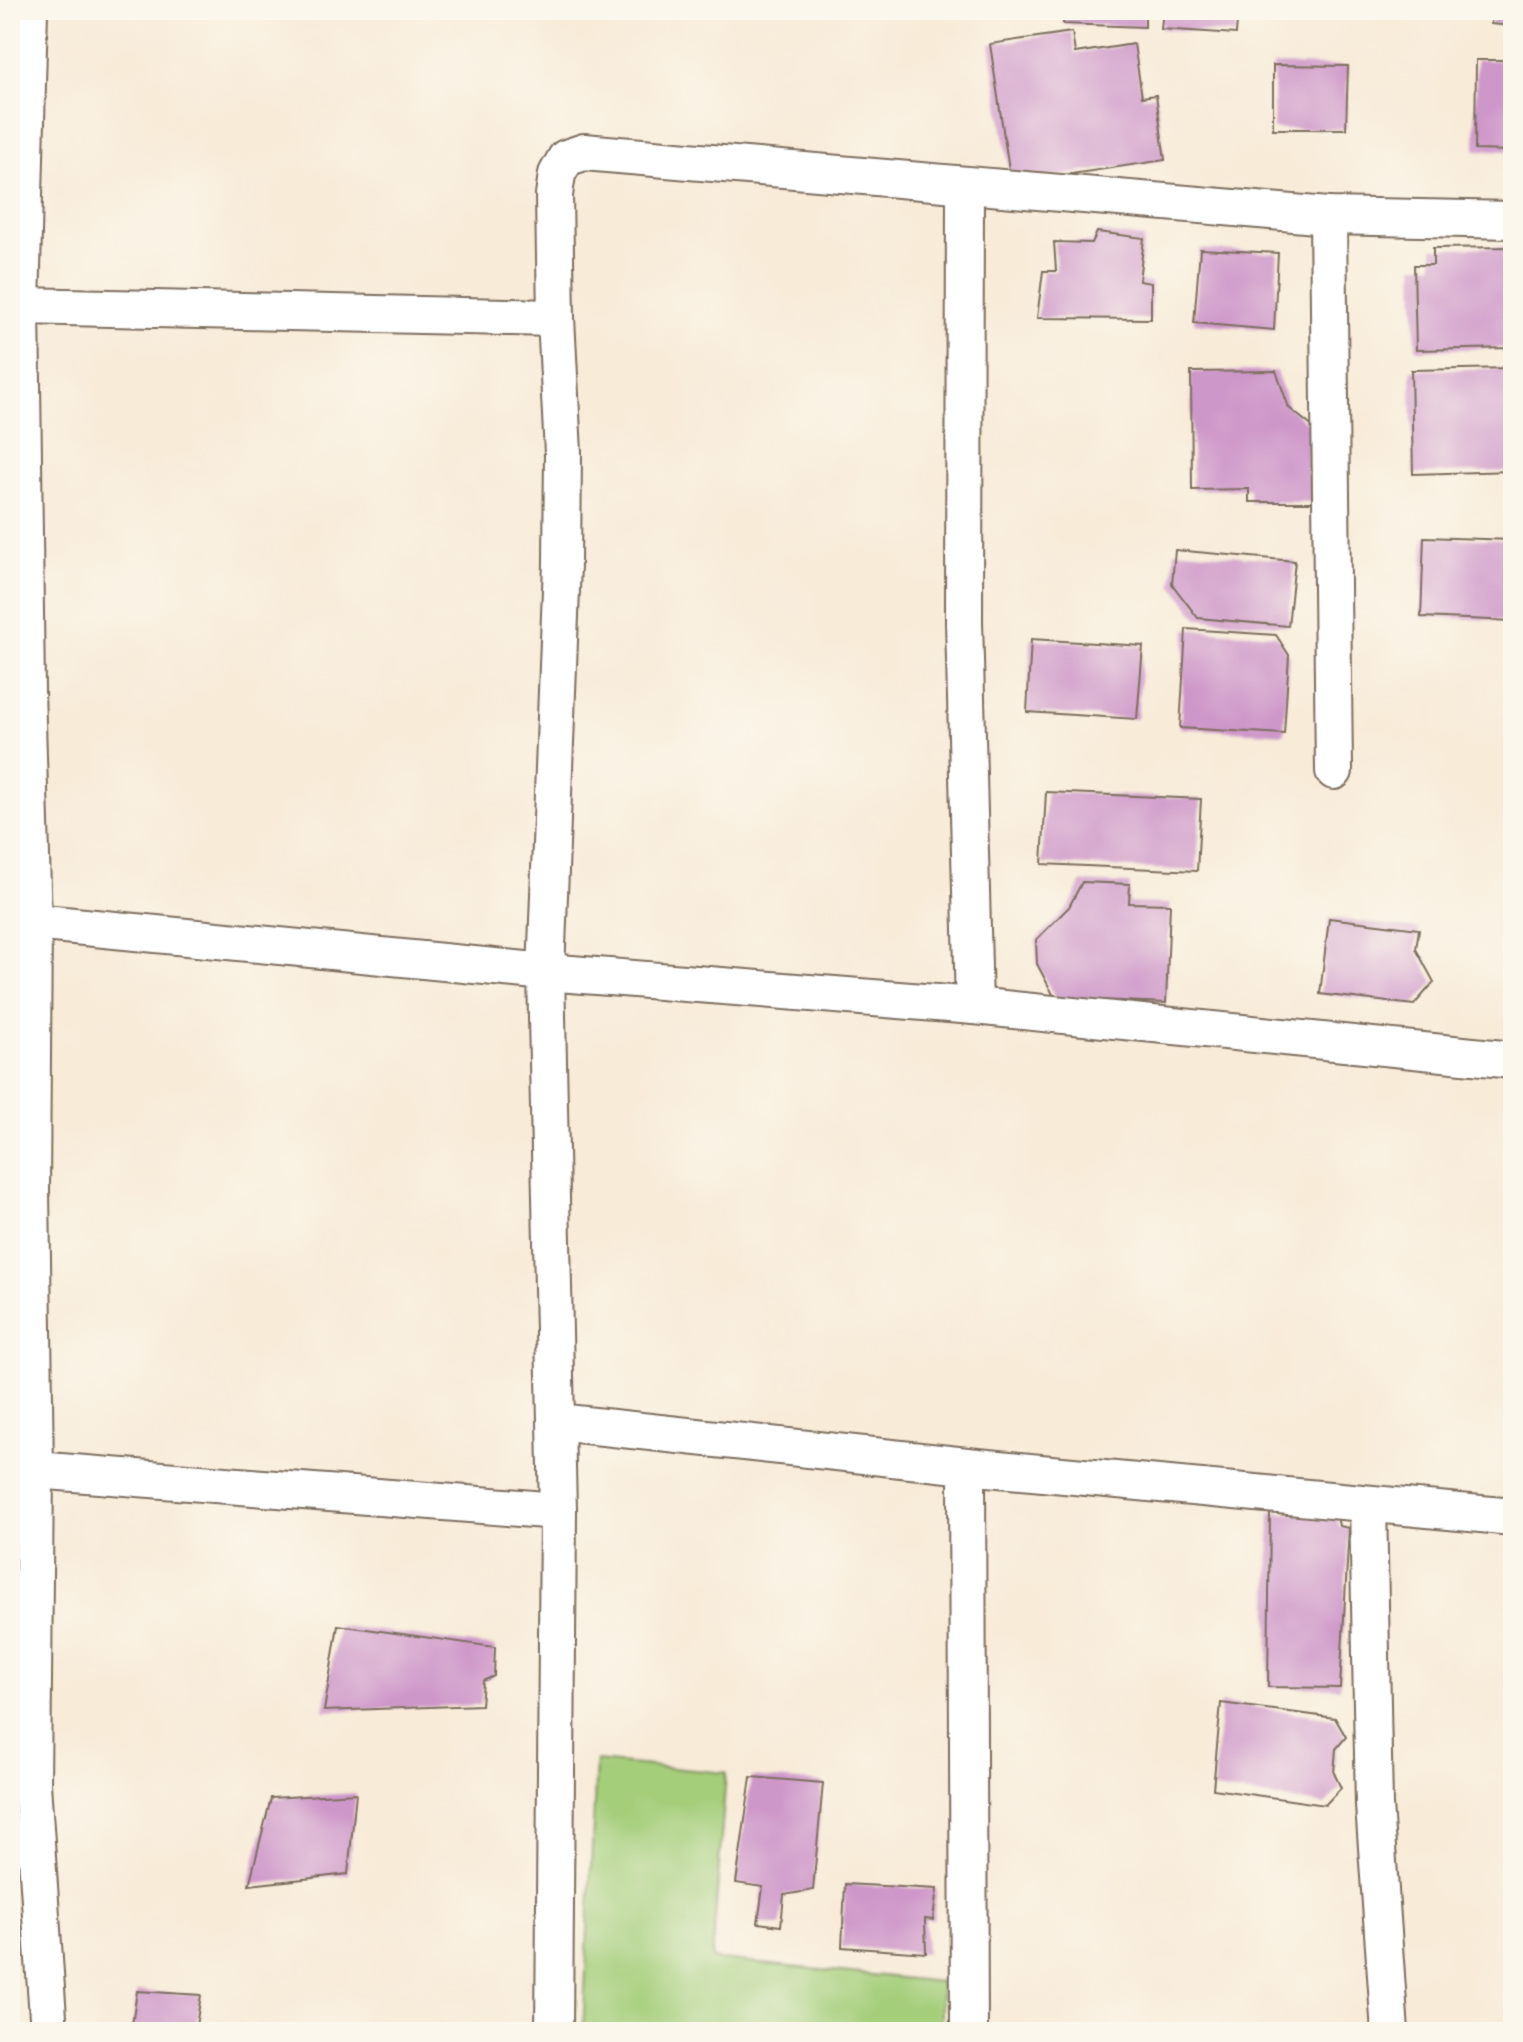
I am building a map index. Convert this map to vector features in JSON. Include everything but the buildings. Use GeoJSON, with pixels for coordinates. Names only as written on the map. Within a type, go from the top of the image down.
{"type":"FeatureCollection","features":[{"type":"Feature","properties":{"kind":"street"},"geometry":{"type":"LineString","coordinates":[[29,10],[16,211],[21,306],[18,689],[33,922],[31,1190],[35,1470],[21,1782],[49,2032]]}},
{"type":"Feature","properties":{"kind":"street"},"geometry":{"type":"LineString","coordinates":[[554,2032],[558,1511],[546,972],[562,564],[563,453],[554,195],[557,174],[566,158],[584,152],[1328,216],[1513,220]]}},
{"type":"Feature","properties":{"kind":"street"},"geometry":{"type":"LineString","coordinates":[[965,186],[964,621],[974,1006]]}},
{"type":"Feature","properties":{"kind":"street"},"geometry":{"type":"LineString","coordinates":[[1328,216],[1334,771]]}},
{"type":"Feature","properties":{"kind":"street"},"geometry":{"type":"LineString","coordinates":[[21,306],[556,318]]}},
{"type":"Feature","properties":{"kind":"street"},"geometry":{"type":"LineString","coordinates":[[33,922],[546,972],[974,1006],[1513,1060]]}},
{"type":"Feature","properties":{"kind":"street"},"geometry":{"type":"LineString","coordinates":[[557,1422],[967,1466],[1513,1517]]}},
{"type":"Feature","properties":{"kind":"street"},"geometry":{"type":"LineString","coordinates":[[967,1466],[969,2032]]}},
{"type":"Feature","properties":{"kind":"street"},"geometry":{"type":"LineString","coordinates":[[35,1470],[558,1511]]}},
{"type":"Feature","properties":{"kind":"street"},"geometry":{"type":"LineString","coordinates":[[1368,1504],[1374,1805],[1390,2032]]}},
{"type":"Feature","properties":{"kind":"green space"},"geometry":{"type":"Polygon","coordinates":[[[596,1761],[726,1773],[712,1959],[941,1982],[941,2032],[583,2032],[596,1761]]]}}]}
